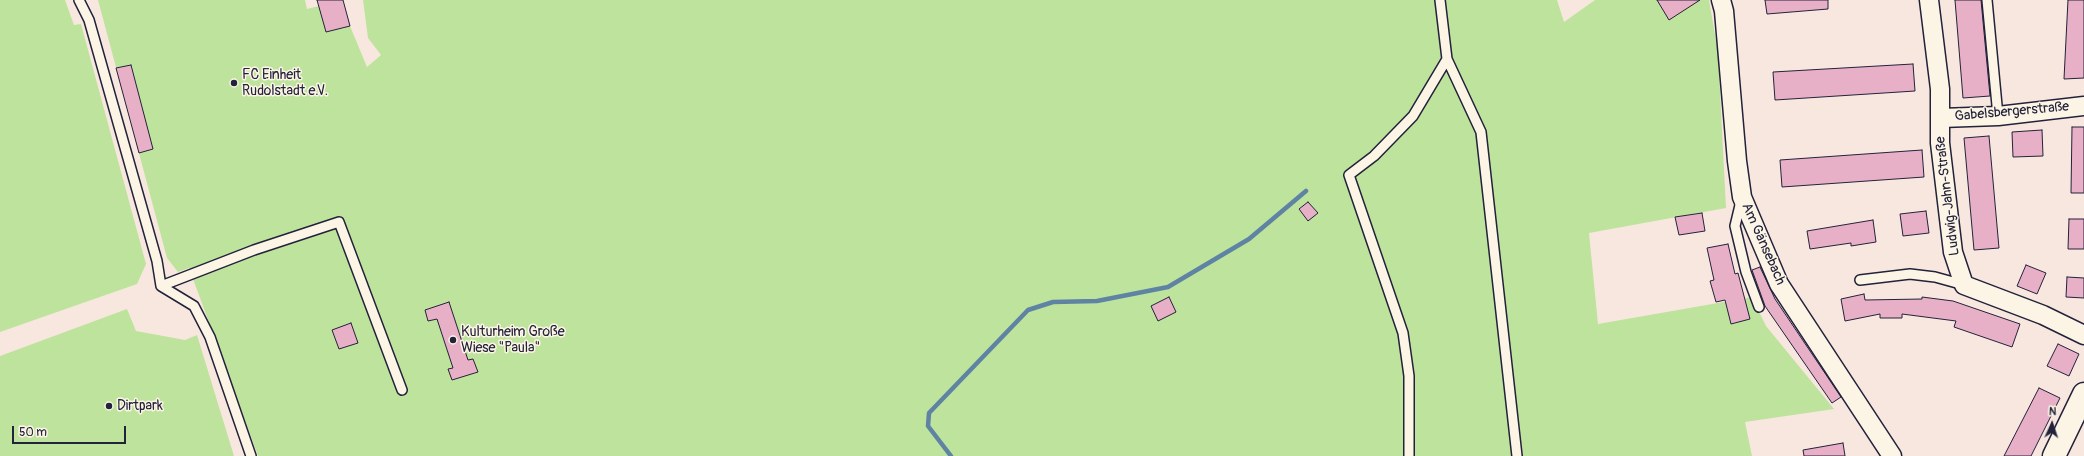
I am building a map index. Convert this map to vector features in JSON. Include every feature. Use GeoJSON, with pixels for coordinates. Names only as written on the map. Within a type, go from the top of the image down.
{"type":"FeatureCollection","features":[{"type":"Feature","properties":{"kind":"street","name":"Am Gänsebach"},"geometry":{"type":"LineString","coordinates":[[1722,0],[1737,161],[1742,197],[1779,284],[1892,456]]}},
{"type":"Feature","properties":{"kind":"street","name":"Ludwig-Jahn-Straße"},"geometry":{"type":"LineString","coordinates":[[1929,0],[1940,89],[1940,143],[1953,252],[1964,285]]}},
{"type":"Feature","properties":{"kind":"street","name":"Gabelsbergerstraße"},"geometry":{"type":"LineString","coordinates":[[1941,118],[1998,116],[2084,106]]}},
{"type":"Feature","properties":{"kind":"street"},"geometry":{"type":"LineString","coordinates":[[1964,285],[2043,315],[2084,335]]}},
{"type":"Feature","properties":{"kind":"street"},"geometry":{"type":"LineString","coordinates":[[2054,456],[2084,394]]}},
{"type":"Feature","properties":{"kind":"lane"},"geometry":{"type":"LineString","coordinates":[[79,0],[91,28],[157,261],[161,286],[194,306],[210,337],[251,456]]}},
{"type":"Feature","properties":{"kind":"lane"},"geometry":{"type":"LineString","coordinates":[[1440,0],[1448,59],[1481,132],[1517,456]]}},
{"type":"Feature","properties":{"kind":"lane"},"geometry":{"type":"LineString","coordinates":[[1988,0],[1998,116]]}},
{"type":"Feature","properties":{"kind":"lane"},"geometry":{"type":"LineString","coordinates":[[1410,456],[1409,376],[1403,333],[1349,175],[1374,156],[1413,116],[1448,59]]}},
{"type":"Feature","properties":{"kind":"lane"},"geometry":{"type":"LineString","coordinates":[[1742,197],[1735,226],[1746,272],[1760,307]]}},
{"type":"Feature","properties":{"kind":"lane"},"geometry":{"type":"LineString","coordinates":[[161,286],[254,250],[339,222],[402,390]]}},
{"type":"Feature","properties":{"kind":"lane"},"geometry":{"type":"LineString","coordinates":[[1860,280],[1910,274],[1934,277],[1964,285]]}},
{"type":"Feature","properties":{"kind":"green space"},"geometry":{"type":"Polygon","coordinates":[[[0,0],[65,0],[74,25],[81,24],[146,264],[137,284],[0,332],[0,0]]]}},
{"type":"Feature","properties":{"kind":"green space"},"geometry":{"type":"Polygon","coordinates":[[[98,0],[305,0],[307,9],[343,0],[350,26],[367,67],[381,55],[368,38],[363,0],[1557,0],[1564,22],[1595,0],[1709,0],[1718,52],[1726,208],[1589,233],[1598,324],[1752,297],[1766,326],[1834,409],[1745,422],[1752,456],[258,456],[189,268],[178,272],[167,258],[98,0]]]}},
{"type":"Feature","properties":{"kind":"green space","name":"Dirtpark"},"geometry":{"type":"Polygon","coordinates":[[[127,309],[136,331],[185,340],[197,335],[234,456],[0,456],[0,356],[127,309]]]}},
{"type":"Feature","properties":{"kind":"building"},"geometry":{"type":"Polygon","coordinates":[[[317,0],[343,0],[350,26],[326,32],[317,0]]]}},
{"type":"Feature","properties":{"kind":"building"},"geometry":{"type":"Polygon","coordinates":[[[1657,0],[1700,0],[1669,20],[1657,0]]]}},
{"type":"Feature","properties":{"kind":"building"},"geometry":{"type":"Polygon","coordinates":[[[1765,0],[1828,0],[1828,9],[1767,14],[1765,0]]]}},
{"type":"Feature","properties":{"kind":"building"},"geometry":{"type":"Polygon","coordinates":[[[1955,0],[1981,0],[1990,96],[1963,98],[1955,0]]]}},
{"type":"Feature","properties":{"kind":"building"},"geometry":{"type":"Polygon","coordinates":[[[2068,0],[2084,0],[2084,78],[2064,79],[2068,0]]]}},
{"type":"Feature","properties":{"kind":"building"},"geometry":{"type":"Polygon","coordinates":[[[1913,64],[1915,91],[1775,100],[1773,72],[1913,64]]]}},
{"type":"Feature","properties":{"kind":"building"},"geometry":{"type":"Polygon","coordinates":[[[131,65],[153,149],[139,153],[116,68],[131,65]]]}},
{"type":"Feature","properties":{"kind":"building"},"geometry":{"type":"Polygon","coordinates":[[[2072,127],[2084,127],[2084,193],[2071,193],[2072,127]]]}},
{"type":"Feature","properties":{"kind":"building"},"geometry":{"type":"Polygon","coordinates":[[[2042,130],[2043,156],[2013,157],[2012,132],[2042,130]]]}},
{"type":"Feature","properties":{"kind":"building"},"geometry":{"type":"Polygon","coordinates":[[[1989,136],[1999,248],[1974,250],[1964,138],[1989,136]]]}},
{"type":"Feature","properties":{"kind":"building"},"geometry":{"type":"Polygon","coordinates":[[[1922,150],[1924,177],[1782,187],[1780,160],[1922,150]]]}},
{"type":"Feature","properties":{"kind":"building"},"geometry":{"type":"Polygon","coordinates":[[[1308,202],[1318,213],[1308,221],[1299,209],[1308,202]]]}},
{"type":"Feature","properties":{"kind":"building"},"geometry":{"type":"Polygon","coordinates":[[[1926,211],[1929,233],[1903,236],[1900,214],[1926,211]]]}},
{"type":"Feature","properties":{"kind":"building"},"geometry":{"type":"Polygon","coordinates":[[[1702,213],[1705,231],[1679,235],[1675,217],[1702,213]]]}},
{"type":"Feature","properties":{"kind":"building"},"geometry":{"type":"Polygon","coordinates":[[[2069,219],[2084,219],[2084,249],[2068,249],[2069,219]]]}},
{"type":"Feature","properties":{"kind":"building"},"geometry":{"type":"Polygon","coordinates":[[[1873,220],[1876,242],[1851,246],[1851,243],[1810,249],[1807,231],[1873,220]]]}},
{"type":"Feature","properties":{"kind":"building"},"geometry":{"type":"Polygon","coordinates":[[[1728,244],[1735,274],[1738,273],[1750,319],[1731,324],[1725,300],[1716,302],[1710,281],[1714,280],[1707,248],[1728,244]]]}},
{"type":"Feature","properties":{"kind":"building"},"geometry":{"type":"Polygon","coordinates":[[[2026,265],[2046,273],[2037,294],[2017,286],[2026,265]]]}},
{"type":"Feature","properties":{"kind":"building"},"geometry":{"type":"Polygon","coordinates":[[[1760,267],[1775,299],[1841,397],[1832,403],[1765,306],[1752,270],[1760,267]]]}},
{"type":"Feature","properties":{"kind":"building"},"geometry":{"type":"Polygon","coordinates":[[[2067,277],[2084,278],[2084,298],[2066,297],[2067,277]]]}},
{"type":"Feature","properties":{"kind":"building"},"geometry":{"type":"Polygon","coordinates":[[[1864,294],[1865,300],[1922,299],[1922,297],[1953,301],[2020,324],[2012,347],[1954,327],[1956,321],[1902,314],[1902,318],[1880,318],[1880,314],[1845,321],[1841,299],[1864,294]]]}},
{"type":"Feature","properties":{"kind":"building"},"geometry":{"type":"Polygon","coordinates":[[[1169,297],[1176,312],[1158,321],[1151,306],[1169,297]]]}},
{"type":"Feature","properties":{"kind":"building","name":"Kulturheim Große Wiese \"Paula\""},"geometry":{"type":"Polygon","coordinates":[[[449,302],[468,360],[473,359],[478,372],[452,380],[448,369],[453,368],[437,319],[428,321],[425,310],[449,302]]]}},
{"type":"Feature","properties":{"kind":"building"},"geometry":{"type":"Polygon","coordinates":[[[351,323],[358,343],[339,349],[332,330],[351,323]]]}},
{"type":"Feature","properties":{"kind":"building"},"geometry":{"type":"Polygon","coordinates":[[[2058,344],[2079,354],[2069,376],[2047,366],[2058,344]]]}},
{"type":"Feature","properties":{"kind":"building"},"geometry":{"type":"Polygon","coordinates":[[[2039,388],[2060,398],[2031,456],[2004,456],[2039,388]]]}},
{"type":"Feature","properties":{"kind":"building"},"geometry":{"type":"Polygon","coordinates":[[[1843,443],[1845,456],[1804,456],[1803,450],[1843,443]]]}},
{"type":"Feature","properties":{"kind":"waterway"},"geometry":{"type":"LineString","coordinates":[[951,456],[928,426],[929,413],[1028,310],[1053,302],[1097,301],[1168,287],[1249,239],[1306,191]]}},
{"type":"Feature","properties":{"kind":"place","name":"FC Einheit Rudolstadt e.V."},"geometry":{"type":"Point","coordinates":[234,83]}},
{"type":"Feature","properties":{"kind":"place","name":"Kulturheim Große Wiese \"Paula\""},"geometry":{"type":"Point","coordinates":[453,340]}},
{"type":"Feature","properties":{"kind":"place","name":"Dirtpark"},"geometry":{"type":"Point","coordinates":[109,406]}}]}
